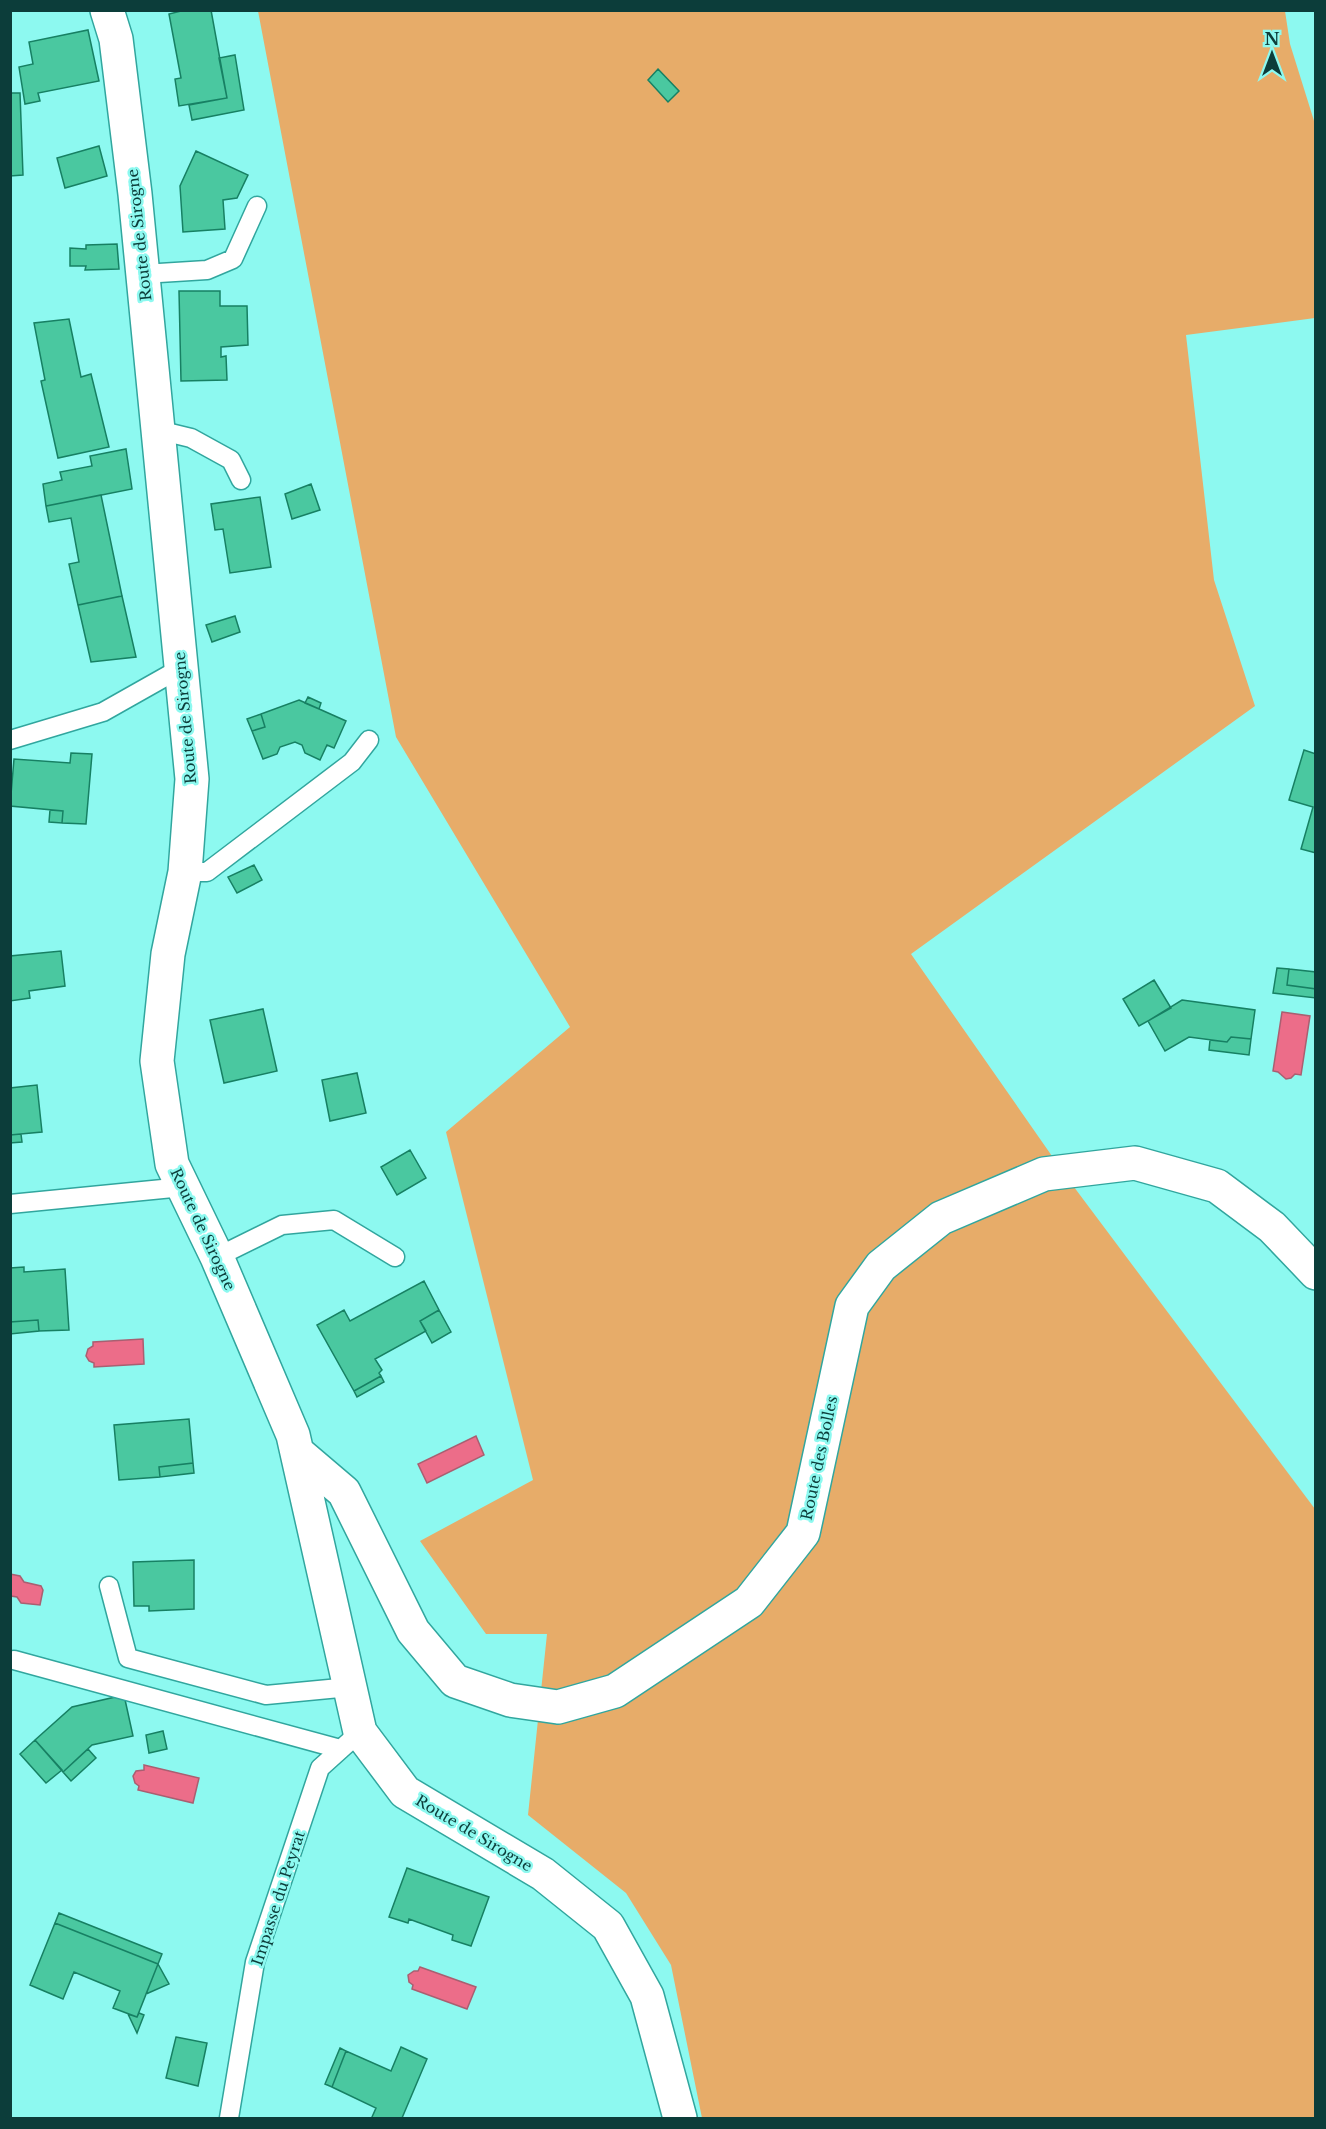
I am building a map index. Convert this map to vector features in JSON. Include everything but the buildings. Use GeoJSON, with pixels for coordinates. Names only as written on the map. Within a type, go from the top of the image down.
{"type":"FeatureCollection","features":[{"type":"Feature","properties":{"kind":"street","name":"Route de Sirogne"},"geometry":{"type":"LineString","coordinates":[[107,10],[116,39],[143,274],[192,779],[185,872],[168,954],[157,1061],[172,1164],[217,1257],[293,1435],[350,1687],[350,1741],[405,1792],[543,1874],[608,1926],[647,1996],[680,2118]]}},
{"type":"Feature","properties":{"kind":"street","name":"Route des Bolles"},"geometry":{"type":"LineString","coordinates":[[297,1452],[344,1492],[413,1631],[455,1681],[510,1700],[558,1707],[615,1691],[749,1602],[803,1533],[852,1306],[881,1266],[941,1218],[1044,1174],[1135,1163],[1216,1186],[1272,1227],[1316,1273]]}},
{"type":"Feature","properties":{"kind":"lane"},"geometry":{"type":"LineString","coordinates":[[143,274],[207,270],[232,259],[258,206]]}},
{"type":"Feature","properties":{"kind":"lane"},"geometry":{"type":"LineString","coordinates":[[158,430],[191,438],[231,460],[241,480]]}},
{"type":"Feature","properties":{"kind":"lane"},"geometry":{"type":"LineString","coordinates":[[10,740],[104,712],[181,669]]}},
{"type":"Feature","properties":{"kind":"lane"},"geometry":{"type":"LineString","coordinates":[[185,872],[207,872],[352,762],[369,740]]}},
{"type":"Feature","properties":{"kind":"lane"},"geometry":{"type":"LineString","coordinates":[[10,1204],[183,1187]]}},
{"type":"Feature","properties":{"kind":"lane"},"geometry":{"type":"LineString","coordinates":[[217,1257],[282,1225],[334,1220],[396,1257]]}},
{"type":"Feature","properties":{"kind":"lane"},"geometry":{"type":"LineString","coordinates":[[109,1586],[128,1658],[266,1695],[350,1687]]}},
{"type":"Feature","properties":{"kind":"lane"},"geometry":{"type":"LineString","coordinates":[[14,1660],[350,1741]]}},
{"type":"Feature","properties":{"kind":"lane","name":"Impasse du Peyrat"},"geometry":{"type":"LineString","coordinates":[[229,2118],[255,1962],[320,1768],[350,1741]]}},
{"type":"Feature","properties":{"kind":"shaded area"},"geometry":{"type":"Polygon","coordinates":[[[258,11],[1285,11],[1290,44],[1315,124],[1315,318],[1186,335],[1214,580],[1255,706],[911,954],[1068,1179],[1315,1509],[1315,2118],[702,2118],[671,1965],[626,1893],[528,1815],[547,1634],[486,1634],[420,1541],[533,1480],[446,1132],[570,1027],[396,737],[258,11]]]}},
{"type":"Feature","properties":{"kind":"shaded area"},"geometry":{"type":"Polygon","coordinates":[[[1282,1012],[1310,1016],[1301,1075],[1295,1074],[1286,1079],[1273,1071],[1282,1012]]]}},
{"type":"Feature","properties":{"kind":"shaded area"},"geometry":{"type":"Polygon","coordinates":[[[143,1339],[144,1364],[94,1367],[94,1363],[86,1356],[93,1342],[143,1339]]]}},
{"type":"Feature","properties":{"kind":"shaded area"},"geometry":{"type":"Polygon","coordinates":[[[476,1436],[484,1455],[427,1483],[418,1464],[476,1436]]]}},
{"type":"Feature","properties":{"kind":"shaded area"},"geometry":{"type":"Polygon","coordinates":[[[10,1574],[20,1576],[24,1582],[41,1586],[43,1590],[40,1605],[21,1603],[17,1597],[11,1596],[10,1574]]]}},
{"type":"Feature","properties":{"kind":"shaded area"},"geometry":{"type":"Polygon","coordinates":[[[144,1765],[199,1778],[193,1803],[138,1790],[139,1786],[135,1783],[133,1776],[136,1771],[144,1770],[144,1765]]]}},
{"type":"Feature","properties":{"kind":"shaded area"},"geometry":{"type":"Polygon","coordinates":[[[420,1967],[476,1987],[467,2009],[412,1989],[413,1985],[409,1982],[408,1975],[418,1971],[420,1967]]]}}]}
